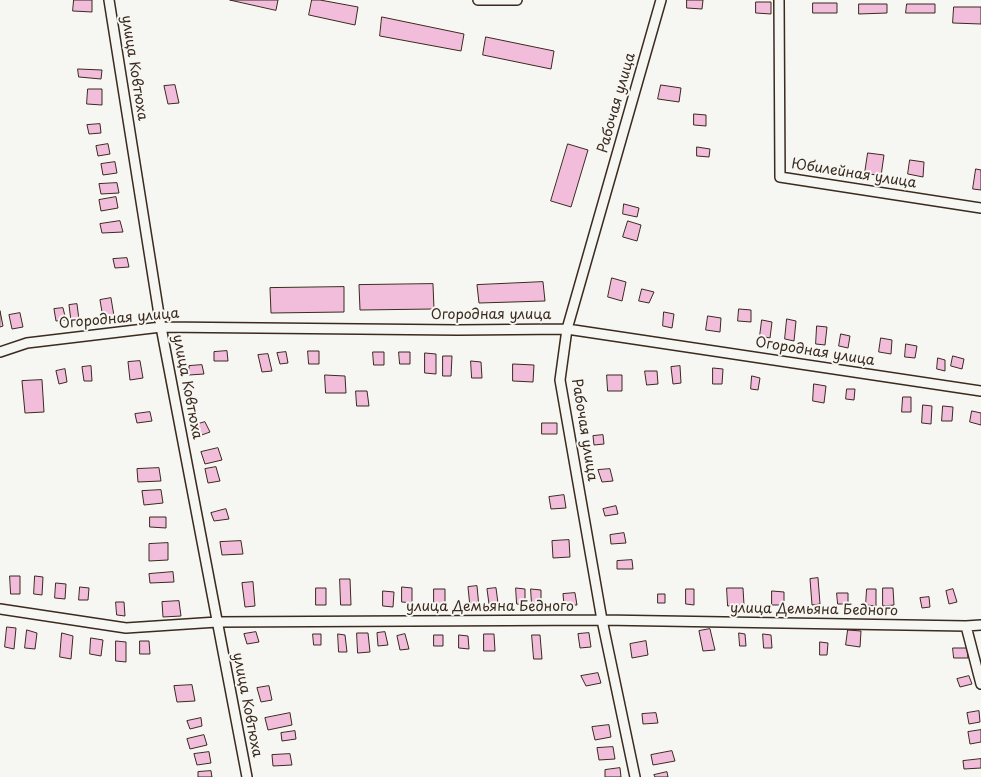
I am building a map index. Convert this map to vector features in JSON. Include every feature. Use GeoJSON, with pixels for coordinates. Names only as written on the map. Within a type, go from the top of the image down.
{"type":"FeatureCollection","features":[{"type":"Feature","properties":{"kind":"street","name":"улица Ковтюха"},"geometry":{"type":"LineString","coordinates":[[109,0],[161,327],[247,777]]}},
{"type":"Feature","properties":{"kind":"street"},"geometry":{"type":"LineString","coordinates":[[478,0],[517,0]]}},
{"type":"Feature","properties":{"kind":"street","name":"Рабочая улица"},"geometry":{"type":"LineString","coordinates":[[635,777],[602,620],[560,380],[567,329],[661,0]]}},
{"type":"Feature","properties":{"kind":"street","name":"Юбилейная улица"},"geometry":{"type":"LineString","coordinates":[[780,0],[780,177],[981,208]]}},
{"type":"Feature","properties":{"kind":"street","name":"Огородная улица"},"geometry":{"type":"LineString","coordinates":[[0,352],[26,343],[161,327],[458,330],[567,329],[981,391]]}},
{"type":"Feature","properties":{"kind":"street","name":"улица Демьяна Бедного"},"geometry":{"type":"LineString","coordinates":[[0,610],[126,628],[217,622],[602,620],[981,625]]}},
{"type":"Feature","properties":{"kind":"street"},"geometry":{"type":"LineString","coordinates":[[966,626],[981,684]]}},
{"type":"Feature","properties":{"kind":"building"},"geometry":{"type":"Polygon","coordinates":[[[74,0],[92,0],[92,12],[73,11],[74,0]]]}},
{"type":"Feature","properties":{"kind":"building"},"geometry":{"type":"Polygon","coordinates":[[[230,0],[278,0],[276,10],[230,0]]]}},
{"type":"Feature","properties":{"kind":"building"},"geometry":{"type":"Polygon","coordinates":[[[312,0],[320,0],[358,7],[355,25],[309,15],[312,0]]]}},
{"type":"Feature","properties":{"kind":"building"},"geometry":{"type":"Polygon","coordinates":[[[687,0],[703,0],[702,9],[687,8],[687,0]]]}},
{"type":"Feature","properties":{"kind":"building"},"geometry":{"type":"Polygon","coordinates":[[[756,2],[771,2],[771,14],[756,13],[756,2]]]}},
{"type":"Feature","properties":{"kind":"building"},"geometry":{"type":"Polygon","coordinates":[[[813,3],[837,3],[837,13],[813,13],[813,3]]]}},
{"type":"Feature","properties":{"kind":"building"},"geometry":{"type":"Polygon","coordinates":[[[859,4],[887,4],[887,13],[859,14],[859,4]]]}},
{"type":"Feature","properties":{"kind":"building"},"geometry":{"type":"Polygon","coordinates":[[[907,4],[935,4],[935,13],[906,13],[907,4]]]}},
{"type":"Feature","properties":{"kind":"building"},"geometry":{"type":"Polygon","coordinates":[[[954,7],[981,7],[981,24],[953,23],[954,7]]]}},
{"type":"Feature","properties":{"kind":"building"},"geometry":{"type":"Polygon","coordinates":[[[382,17],[464,34],[461,51],[380,36],[382,17]]]}},
{"type":"Feature","properties":{"kind":"building"},"geometry":{"type":"Polygon","coordinates":[[[486,37],[554,51],[551,69],[483,55],[486,37]]]}},
{"type":"Feature","properties":{"kind":"building"},"geometry":{"type":"Polygon","coordinates":[[[78,69],[102,70],[101,79],[79,77],[78,69]]]}},
{"type":"Feature","properties":{"kind":"building"},"geometry":{"type":"Polygon","coordinates":[[[175,85],[179,103],[168,104],[164,86],[175,85]]]}},
{"type":"Feature","properties":{"kind":"building"},"geometry":{"type":"Polygon","coordinates":[[[661,85],[681,88],[679,102],[658,99],[661,85]]]}},
{"type":"Feature","properties":{"kind":"building"},"geometry":{"type":"Polygon","coordinates":[[[88,89],[102,89],[102,105],[87,104],[88,89]]]}},
{"type":"Feature","properties":{"kind":"building"},"geometry":{"type":"Polygon","coordinates":[[[694,114],[706,115],[706,126],[694,125],[694,114]]]}},
{"type":"Feature","properties":{"kind":"building"},"geometry":{"type":"Polygon","coordinates":[[[100,124],[101,133],[89,134],[87,125],[100,124]]]}},
{"type":"Feature","properties":{"kind":"building"},"geometry":{"type":"Polygon","coordinates":[[[108,144],[110,154],[98,156],[96,146],[108,144]]]}},
{"type":"Feature","properties":{"kind":"building"},"geometry":{"type":"Polygon","coordinates":[[[568,144],[588,150],[571,207],[551,201],[568,144]]]}},
{"type":"Feature","properties":{"kind":"building"},"geometry":{"type":"Polygon","coordinates":[[[697,147],[710,149],[709,157],[697,156],[697,147]]]}},
{"type":"Feature","properties":{"kind":"building"},"geometry":{"type":"Polygon","coordinates":[[[868,153],[884,155],[881,176],[865,173],[868,153]]]}},
{"type":"Feature","properties":{"kind":"building"},"geometry":{"type":"Polygon","coordinates":[[[910,160],[924,162],[923,177],[908,174],[910,160]]]}},
{"type":"Feature","properties":{"kind":"building"},"geometry":{"type":"Polygon","coordinates":[[[115,162],[117,173],[103,175],[101,164],[115,162]]]}},
{"type":"Feature","properties":{"kind":"building"},"geometry":{"type":"Polygon","coordinates":[[[976,169],[981,170],[981,190],[973,189],[976,169]]]}},
{"type":"Feature","properties":{"kind":"building"},"geometry":{"type":"Polygon","coordinates":[[[117,183],[119,193],[101,194],[99,184],[117,183]]]}},
{"type":"Feature","properties":{"kind":"building"},"geometry":{"type":"Polygon","coordinates":[[[116,197],[118,208],[101,211],[99,200],[116,197]]]}},
{"type":"Feature","properties":{"kind":"building"},"geometry":{"type":"Polygon","coordinates":[[[624,204],[639,208],[637,217],[623,214],[624,204]]]}},
{"type":"Feature","properties":{"kind":"building"},"geometry":{"type":"Polygon","coordinates":[[[120,221],[123,232],[102,233],[100,224],[120,221]]]}},
{"type":"Feature","properties":{"kind":"building"},"geometry":{"type":"Polygon","coordinates":[[[628,221],[641,225],[637,241],[623,237],[628,221]]]}},
{"type":"Feature","properties":{"kind":"building"},"geometry":{"type":"Polygon","coordinates":[[[127,258],[129,267],[115,268],[113,259],[127,258]]]}},
{"type":"Feature","properties":{"kind":"building"},"geometry":{"type":"Polygon","coordinates":[[[612,278],[626,282],[622,301],[608,297],[612,278]]]}},
{"type":"Feature","properties":{"kind":"building"},"geometry":{"type":"Polygon","coordinates":[[[543,282],[545,301],[479,303],[477,285],[543,282]]]}},
{"type":"Feature","properties":{"kind":"building"},"geometry":{"type":"Polygon","coordinates":[[[433,284],[434,309],[360,310],[359,285],[433,284]]]}},
{"type":"Feature","properties":{"kind":"building"},"geometry":{"type":"Polygon","coordinates":[[[344,287],[344,312],[271,313],[270,288],[344,287]]]}},
{"type":"Feature","properties":{"kind":"building"},"geometry":{"type":"Polygon","coordinates":[[[642,289],[654,292],[649,303],[639,301],[642,289]]]}},
{"type":"Feature","properties":{"kind":"building"},"geometry":{"type":"Polygon","coordinates":[[[111,298],[114,316],[103,318],[100,300],[111,298]]]}},
{"type":"Feature","properties":{"kind":"building"},"geometry":{"type":"Polygon","coordinates":[[[77,304],[79,320],[71,321],[69,305],[77,304]]]}},
{"type":"Feature","properties":{"kind":"building"},"geometry":{"type":"Polygon","coordinates":[[[63,308],[66,320],[56,321],[54,309],[63,308]]]}},
{"type":"Feature","properties":{"kind":"building"},"geometry":{"type":"Polygon","coordinates":[[[739,309],[751,310],[751,322],[738,321],[739,309]]]}},
{"type":"Feature","properties":{"kind":"building"},"geometry":{"type":"Polygon","coordinates":[[[0,311],[3,326],[0,327],[0,311]]]}},
{"type":"Feature","properties":{"kind":"building"},"geometry":{"type":"Polygon","coordinates":[[[664,312],[674,314],[672,328],[663,326],[664,312]]]}},
{"type":"Feature","properties":{"kind":"building"},"geometry":{"type":"Polygon","coordinates":[[[20,313],[23,327],[12,329],[9,315],[20,313]]]}},
{"type":"Feature","properties":{"kind":"building"},"geometry":{"type":"Polygon","coordinates":[[[708,316],[721,318],[720,332],[706,330],[708,316]]]}},
{"type":"Feature","properties":{"kind":"building"},"geometry":{"type":"Polygon","coordinates":[[[787,319],[796,321],[794,341],[785,339],[787,319]]]}},
{"type":"Feature","properties":{"kind":"building"},"geometry":{"type":"Polygon","coordinates":[[[762,320],[772,322],[770,338],[760,336],[762,320]]]}},
{"type":"Feature","properties":{"kind":"building"},"geometry":{"type":"Polygon","coordinates":[[[817,326],[827,327],[825,345],[816,344],[817,326]]]}},
{"type":"Feature","properties":{"kind":"building"},"geometry":{"type":"Polygon","coordinates":[[[841,334],[850,336],[848,348],[839,346],[841,334]]]}},
{"type":"Feature","properties":{"kind":"building"},"geometry":{"type":"Polygon","coordinates":[[[881,338],[892,340],[891,354],[879,352],[881,338]]]}},
{"type":"Feature","properties":{"kind":"building"},"geometry":{"type":"Polygon","coordinates":[[[906,344],[917,346],[915,358],[905,357],[906,344]]]}},
{"type":"Feature","properties":{"kind":"building"},"geometry":{"type":"Polygon","coordinates":[[[227,351],[228,361],[214,361],[214,352],[227,351]]]}},
{"type":"Feature","properties":{"kind":"building"},"geometry":{"type":"Polygon","coordinates":[[[308,351],[319,351],[319,364],[309,364],[308,351]]]}},
{"type":"Feature","properties":{"kind":"building"},"geometry":{"type":"Polygon","coordinates":[[[286,352],[288,363],[280,364],[277,353],[286,352]]]}},
{"type":"Feature","properties":{"kind":"building"},"geometry":{"type":"Polygon","coordinates":[[[373,352],[384,352],[384,365],[374,365],[373,352]]]}},
{"type":"Feature","properties":{"kind":"building"},"geometry":{"type":"Polygon","coordinates":[[[399,352],[410,352],[410,364],[400,364],[399,352]]]}},
{"type":"Feature","properties":{"kind":"building"},"geometry":{"type":"Polygon","coordinates":[[[425,353],[436,354],[436,374],[425,373],[425,353]]]}},
{"type":"Feature","properties":{"kind":"building"},"geometry":{"type":"Polygon","coordinates":[[[268,354],[272,371],[262,372],[258,355],[268,354]]]}},
{"type":"Feature","properties":{"kind":"building"},"geometry":{"type":"Polygon","coordinates":[[[443,356],[452,356],[451,376],[443,376],[443,356]]]}},
{"type":"Feature","properties":{"kind":"building"},"geometry":{"type":"Polygon","coordinates":[[[953,356],[964,359],[962,369],[951,366],[953,356]]]}},
{"type":"Feature","properties":{"kind":"building"},"geometry":{"type":"Polygon","coordinates":[[[938,358],[945,360],[945,371],[937,369],[938,358]]]}},
{"type":"Feature","properties":{"kind":"building"},"geometry":{"type":"Polygon","coordinates":[[[140,361],[143,378],[130,380],[128,362],[140,361]]]}},
{"type":"Feature","properties":{"kind":"building"},"geometry":{"type":"Polygon","coordinates":[[[471,361],[481,362],[482,378],[472,378],[471,361]]]}},
{"type":"Feature","properties":{"kind":"building"},"geometry":{"type":"Polygon","coordinates":[[[513,364],[534,365],[533,382],[513,381],[513,364]]]}},
{"type":"Feature","properties":{"kind":"building"},"geometry":{"type":"Polygon","coordinates":[[[202,365],[204,374],[189,375],[189,366],[202,365]]]}},
{"type":"Feature","properties":{"kind":"building"},"geometry":{"type":"Polygon","coordinates":[[[91,366],[92,381],[84,381],[82,367],[91,366]]]}},
{"type":"Feature","properties":{"kind":"building"},"geometry":{"type":"Polygon","coordinates":[[[680,366],[681,383],[673,384],[671,367],[680,366]]]}},
{"type":"Feature","properties":{"kind":"building"},"geometry":{"type":"Polygon","coordinates":[[[713,368],[723,369],[722,384],[713,384],[713,368]]]}},
{"type":"Feature","properties":{"kind":"building"},"geometry":{"type":"Polygon","coordinates":[[[65,369],[67,382],[59,384],[56,371],[65,369]]]}},
{"type":"Feature","properties":{"kind":"building"},"geometry":{"type":"Polygon","coordinates":[[[645,371],[657,371],[658,384],[647,385],[645,371]]]}},
{"type":"Feature","properties":{"kind":"building"},"geometry":{"type":"Polygon","coordinates":[[[325,375],[345,376],[346,393],[326,393],[325,375]]]}},
{"type":"Feature","properties":{"kind":"building"},"geometry":{"type":"Polygon","coordinates":[[[607,375],[622,375],[622,391],[608,391],[607,375]]]}},
{"type":"Feature","properties":{"kind":"building"},"geometry":{"type":"Polygon","coordinates":[[[752,376],[760,378],[758,390],[751,389],[752,376]]]}},
{"type":"Feature","properties":{"kind":"building"},"geometry":{"type":"Polygon","coordinates":[[[42,380],[44,412],[25,413],[22,381],[42,380]]]}},
{"type":"Feature","properties":{"kind":"building"},"geometry":{"type":"Polygon","coordinates":[[[814,384],[826,386],[824,403],[813,401],[814,384]]]}},
{"type":"Feature","properties":{"kind":"building"},"geometry":{"type":"Polygon","coordinates":[[[847,389],[855,389],[854,400],[846,399],[847,389]]]}},
{"type":"Feature","properties":{"kind":"building"},"geometry":{"type":"Polygon","coordinates":[[[356,391],[367,391],[369,406],[357,406],[356,391]]]}},
{"type":"Feature","properties":{"kind":"building"},"geometry":{"type":"Polygon","coordinates":[[[903,397],[911,397],[911,412],[902,412],[903,397]]]}},
{"type":"Feature","properties":{"kind":"building"},"geometry":{"type":"Polygon","coordinates":[[[923,405],[932,406],[931,424],[922,423],[923,405]]]}},
{"type":"Feature","properties":{"kind":"building"},"geometry":{"type":"Polygon","coordinates":[[[943,406],[953,407],[952,421],[942,421],[943,406]]]}},
{"type":"Feature","properties":{"kind":"building"},"geometry":{"type":"Polygon","coordinates":[[[972,411],[981,413],[981,425],[970,422],[972,411]]]}},
{"type":"Feature","properties":{"kind":"building"},"geometry":{"type":"Polygon","coordinates":[[[150,412],[152,421],[137,423],[135,414],[150,412]]]}},
{"type":"Feature","properties":{"kind":"building"},"geometry":{"type":"Polygon","coordinates":[[[205,422],[210,432],[199,436],[195,425],[205,422]]]}},
{"type":"Feature","properties":{"kind":"building"},"geometry":{"type":"Polygon","coordinates":[[[542,423],[557,423],[557,434],[542,434],[542,423]]]}},
{"type":"Feature","properties":{"kind":"building"},"geometry":{"type":"Polygon","coordinates":[[[603,435],[604,444],[594,445],[593,436],[603,435]]]}},
{"type":"Feature","properties":{"kind":"building"},"geometry":{"type":"Polygon","coordinates":[[[218,448],[222,460],[205,464],[201,452],[218,448]]]}},
{"type":"Feature","properties":{"kind":"building"},"geometry":{"type":"Polygon","coordinates":[[[216,467],[220,481],[208,483],[205,469],[216,467]]]}},
{"type":"Feature","properties":{"kind":"building"},"geometry":{"type":"Polygon","coordinates":[[[159,468],[161,481],[138,482],[137,469],[159,468]]]}},
{"type":"Feature","properties":{"kind":"building"},"geometry":{"type":"Polygon","coordinates":[[[610,469],[613,481],[602,482],[598,470],[610,469]]]}},
{"type":"Feature","properties":{"kind":"building"},"geometry":{"type":"Polygon","coordinates":[[[161,490],[163,503],[144,505],[142,491],[161,490]]]}},
{"type":"Feature","properties":{"kind":"building"},"geometry":{"type":"Polygon","coordinates":[[[564,495],[566,508],[551,509],[549,497],[564,495]]]}},
{"type":"Feature","properties":{"kind":"building"},"geometry":{"type":"Polygon","coordinates":[[[616,506],[618,514],[605,516],[603,509],[616,506]]]}},
{"type":"Feature","properties":{"kind":"building"},"geometry":{"type":"Polygon","coordinates":[[[226,509],[229,519],[214,521],[211,513],[226,509]]]}},
{"type":"Feature","properties":{"kind":"building"},"geometry":{"type":"Polygon","coordinates":[[[150,517],[166,517],[166,528],[150,527],[150,517]]]}},
{"type":"Feature","properties":{"kind":"building"},"geometry":{"type":"Polygon","coordinates":[[[624,533],[626,543],[611,544],[610,535],[624,533]]]}},
{"type":"Feature","properties":{"kind":"building"},"geometry":{"type":"Polygon","coordinates":[[[569,540],[570,557],[553,558],[552,541],[569,540]]]}},
{"type":"Feature","properties":{"kind":"building"},"geometry":{"type":"Polygon","coordinates":[[[241,541],[243,554],[222,555],[220,542],[241,541]]]}},
{"type":"Feature","properties":{"kind":"building"},"geometry":{"type":"Polygon","coordinates":[[[168,543],[168,560],[149,561],[149,544],[168,543]]]}},
{"type":"Feature","properties":{"kind":"building"},"geometry":{"type":"Polygon","coordinates":[[[632,560],[633,569],[617,569],[617,561],[632,560]]]}},
{"type":"Feature","properties":{"kind":"building"},"geometry":{"type":"Polygon","coordinates":[[[173,572],[174,582],[150,583],[149,574],[173,572]]]}},
{"type":"Feature","properties":{"kind":"building"},"geometry":{"type":"Polygon","coordinates":[[[10,576],[20,576],[20,594],[11,594],[10,576]]]}},
{"type":"Feature","properties":{"kind":"building"},"geometry":{"type":"Polygon","coordinates":[[[35,576],[43,577],[42,595],[34,594],[35,576]]]}},
{"type":"Feature","properties":{"kind":"building"},"geometry":{"type":"Polygon","coordinates":[[[818,578],[820,604],[812,605],[810,579],[818,578]]]}},
{"type":"Feature","properties":{"kind":"building"},"geometry":{"type":"Polygon","coordinates":[[[340,579],[350,579],[351,605],[341,605],[340,579]]]}},
{"type":"Feature","properties":{"kind":"building"},"geometry":{"type":"Polygon","coordinates":[[[253,582],[255,606],[245,607],[242,583],[253,582]]]}},
{"type":"Feature","properties":{"kind":"building"},"geometry":{"type":"Polygon","coordinates":[[[56,583],[66,584],[65,599],[55,598],[56,583]]]}},
{"type":"Feature","properties":{"kind":"building"},"geometry":{"type":"Polygon","coordinates":[[[477,586],[479,607],[470,607],[468,587],[477,586]]]}},
{"type":"Feature","properties":{"kind":"building"},"geometry":{"type":"Polygon","coordinates":[[[80,587],[89,588],[88,600],[79,600],[80,587]]]}},
{"type":"Feature","properties":{"kind":"building"},"geometry":{"type":"Polygon","coordinates":[[[402,587],[412,588],[412,603],[402,602],[402,587]]]}},
{"type":"Feature","properties":{"kind":"building"},"geometry":{"type":"Polygon","coordinates":[[[316,588],[326,588],[326,605],[316,605],[316,588]]]}},
{"type":"Feature","properties":{"kind":"building"},"geometry":{"type":"Polygon","coordinates":[[[496,588],[498,603],[489,604],[487,589],[496,588]]]}},
{"type":"Feature","properties":{"kind":"building"},"geometry":{"type":"Polygon","coordinates":[[[516,588],[525,589],[525,605],[517,604],[516,588]]]}},
{"type":"Feature","properties":{"kind":"building"},"geometry":{"type":"Polygon","coordinates":[[[727,588],[743,588],[744,605],[728,606],[727,588]]]}},
{"type":"Feature","properties":{"kind":"building"},"geometry":{"type":"Polygon","coordinates":[[[883,588],[893,588],[894,605],[883,606],[883,588]]]}},
{"type":"Feature","properties":{"kind":"building"},"geometry":{"type":"Polygon","coordinates":[[[434,589],[445,589],[445,606],[434,605],[434,589]]]}},
{"type":"Feature","properties":{"kind":"building"},"geometry":{"type":"Polygon","coordinates":[[[531,589],[541,590],[541,605],[532,605],[531,589]]]}},
{"type":"Feature","properties":{"kind":"building"},"geometry":{"type":"Polygon","coordinates":[[[686,589],[694,589],[694,605],[686,604],[686,589]]]}},
{"type":"Feature","properties":{"kind":"building"},"geometry":{"type":"Polygon","coordinates":[[[867,589],[876,589],[876,606],[866,605],[867,589]]]}},
{"type":"Feature","properties":{"kind":"building"},"geometry":{"type":"Polygon","coordinates":[[[953,589],[957,602],[949,604],[946,591],[953,589]]]}},
{"type":"Feature","properties":{"kind":"building"},"geometry":{"type":"Polygon","coordinates":[[[383,591],[394,592],[393,607],[383,606],[383,591]]]}},
{"type":"Feature","properties":{"kind":"building"},"geometry":{"type":"Polygon","coordinates":[[[772,591],[784,592],[784,605],[772,605],[772,591]]]}},
{"type":"Feature","properties":{"kind":"building"},"geometry":{"type":"Polygon","coordinates":[[[575,593],[577,605],[564,605],[563,594],[575,593]]]}},
{"type":"Feature","properties":{"kind":"building"},"geometry":{"type":"Polygon","coordinates":[[[837,593],[848,593],[848,604],[838,604],[837,593]]]}},
{"type":"Feature","properties":{"kind":"building"},"geometry":{"type":"Polygon","coordinates":[[[658,594],[665,594],[665,603],[658,603],[658,594]]]}},
{"type":"Feature","properties":{"kind":"building"},"geometry":{"type":"Polygon","coordinates":[[[929,597],[930,607],[922,608],[920,598],[929,597]]]}},
{"type":"Feature","properties":{"kind":"building"},"geometry":{"type":"Polygon","coordinates":[[[179,601],[181,616],[163,617],[162,602],[179,601]]]}},
{"type":"Feature","properties":{"kind":"building"},"geometry":{"type":"Polygon","coordinates":[[[116,602],[124,602],[125,616],[117,615],[116,602]]]}},
{"type":"Feature","properties":{"kind":"building"},"geometry":{"type":"Polygon","coordinates":[[[7,627],[16,628],[14,649],[5,647],[7,627]]]}},
{"type":"Feature","properties":{"kind":"building"},"geometry":{"type":"Polygon","coordinates":[[[710,629],[715,650],[703,651],[699,631],[710,629]]]}},
{"type":"Feature","properties":{"kind":"building"},"geometry":{"type":"Polygon","coordinates":[[[27,630],[37,633],[35,649],[25,648],[27,630]]]}},
{"type":"Feature","properties":{"kind":"building"},"geometry":{"type":"Polygon","coordinates":[[[848,630],[861,631],[860,647],[846,645],[848,630]]]}},
{"type":"Feature","properties":{"kind":"building"},"geometry":{"type":"Polygon","coordinates":[[[256,632],[259,642],[247,644],[244,634],[256,632]]]}},
{"type":"Feature","properties":{"kind":"building"},"geometry":{"type":"Polygon","coordinates":[[[385,632],[388,645],[378,646],[377,633],[385,632]]]}},
{"type":"Feature","properties":{"kind":"building"},"geometry":{"type":"Polygon","coordinates":[[[62,633],[73,636],[71,659],[60,657],[62,633]]]}},
{"type":"Feature","properties":{"kind":"building"},"geometry":{"type":"Polygon","coordinates":[[[357,633],[368,633],[370,652],[358,653],[357,633]]]}},
{"type":"Feature","properties":{"kind":"building"},"geometry":{"type":"Polygon","coordinates":[[[589,633],[591,647],[580,648],[578,634],[589,633]]]}},
{"type":"Feature","properties":{"kind":"building"},"geometry":{"type":"Polygon","coordinates":[[[739,633],[745,634],[746,646],[740,646],[739,633]]]}},
{"type":"Feature","properties":{"kind":"building"},"geometry":{"type":"Polygon","coordinates":[[[313,634],[321,634],[321,645],[314,645],[313,634]]]}},
{"type":"Feature","properties":{"kind":"building"},"geometry":{"type":"Polygon","coordinates":[[[338,634],[345,635],[347,652],[339,652],[338,634]]]}},
{"type":"Feature","properties":{"kind":"building"},"geometry":{"type":"Polygon","coordinates":[[[405,634],[409,649],[400,650],[397,636],[405,634]]]}},
{"type":"Feature","properties":{"kind":"building"},"geometry":{"type":"Polygon","coordinates":[[[484,634],[494,634],[495,651],[484,651],[484,634]]]}},
{"type":"Feature","properties":{"kind":"building"},"geometry":{"type":"Polygon","coordinates":[[[763,634],[771,635],[772,648],[764,648],[763,634]]]}},
{"type":"Feature","properties":{"kind":"building"},"geometry":{"type":"Polygon","coordinates":[[[434,635],[443,635],[443,646],[434,646],[434,635]]]}},
{"type":"Feature","properties":{"kind":"building"},"geometry":{"type":"Polygon","coordinates":[[[459,635],[468,636],[469,649],[459,648],[459,635]]]}},
{"type":"Feature","properties":{"kind":"building"},"geometry":{"type":"Polygon","coordinates":[[[532,635],[540,635],[542,659],[534,659],[532,635]]]}},
{"type":"Feature","properties":{"kind":"building"},"geometry":{"type":"Polygon","coordinates":[[[91,638],[103,640],[101,656],[90,654],[91,638]]]}},
{"type":"Feature","properties":{"kind":"building"},"geometry":{"type":"Polygon","coordinates":[[[116,641],[126,642],[126,662],[116,661],[116,641]]]}},
{"type":"Feature","properties":{"kind":"building"},"geometry":{"type":"Polygon","coordinates":[[[140,641],[149,641],[150,654],[140,654],[140,641]]]}},
{"type":"Feature","properties":{"kind":"building"},"geometry":{"type":"Polygon","coordinates":[[[646,641],[648,655],[632,658],[630,644],[646,641]]]}},
{"type":"Feature","properties":{"kind":"building"},"geometry":{"type":"Polygon","coordinates":[[[820,642],[828,643],[827,655],[820,655],[820,642]]]}},
{"type":"Feature","properties":{"kind":"building"},"geometry":{"type":"Polygon","coordinates":[[[953,648],[967,648],[968,658],[954,658],[953,648]]]}},
{"type":"Feature","properties":{"kind":"building"},"geometry":{"type":"Polygon","coordinates":[[[598,673],[601,683],[586,686],[581,676],[598,673]]]}},
{"type":"Feature","properties":{"kind":"building"},"geometry":{"type":"Polygon","coordinates":[[[969,676],[972,684],[960,687],[957,679],[969,676]]]}},
{"type":"Feature","properties":{"kind":"building"},"geometry":{"type":"Polygon","coordinates":[[[192,685],[195,701],[177,702],[174,686],[192,685]]]}},
{"type":"Feature","properties":{"kind":"building"},"geometry":{"type":"Polygon","coordinates":[[[269,686],[272,700],[261,702],[257,688],[269,686]]]}},
{"type":"Feature","properties":{"kind":"building"},"geometry":{"type":"Polygon","coordinates":[[[979,711],[980,722],[969,724],[967,713],[979,711]]]}},
{"type":"Feature","properties":{"kind":"building"},"geometry":{"type":"Polygon","coordinates":[[[290,713],[292,725],[268,730],[265,718],[290,713]]]}},
{"type":"Feature","properties":{"kind":"building"},"geometry":{"type":"Polygon","coordinates":[[[656,713],[658,723],[643,724],[642,714],[656,713]]]}},
{"type":"Feature","properties":{"kind":"building"},"geometry":{"type":"Polygon","coordinates":[[[201,718],[202,726],[190,729],[187,721],[201,718]]]}},
{"type":"Feature","properties":{"kind":"building"},"geometry":{"type":"Polygon","coordinates":[[[609,725],[611,737],[595,740],[592,727],[609,725]]]}},
{"type":"Feature","properties":{"kind":"building"},"geometry":{"type":"Polygon","coordinates":[[[981,730],[981,742],[970,744],[968,732],[981,730]]]}},
{"type":"Feature","properties":{"kind":"building"},"geometry":{"type":"Polygon","coordinates":[[[295,731],[296,739],[282,741],[281,733],[295,731]]]}},
{"type":"Feature","properties":{"kind":"building"},"geometry":{"type":"Polygon","coordinates":[[[204,735],[207,745],[190,749],[187,739],[204,735]]]}},
{"type":"Feature","properties":{"kind":"building"},"geometry":{"type":"Polygon","coordinates":[[[613,747],[615,759],[599,760],[597,748],[613,747]]]}},
{"type":"Feature","properties":{"kind":"building"},"geometry":{"type":"Polygon","coordinates":[[[672,751],[675,761],[653,765],[651,755],[672,751]]]}},
{"type":"Feature","properties":{"kind":"building"},"geometry":{"type":"Polygon","coordinates":[[[209,752],[211,763],[197,765],[194,754],[209,752]]]}},
{"type":"Feature","properties":{"kind":"building"},"geometry":{"type":"Polygon","coordinates":[[[290,754],[292,765],[273,766],[272,755],[290,754]]]}},
{"type":"Feature","properties":{"kind":"building"},"geometry":{"type":"Polygon","coordinates":[[[981,759],[981,768],[964,769],[963,761],[981,759]]]}},
{"type":"Feature","properties":{"kind":"building"},"geometry":{"type":"Polygon","coordinates":[[[620,768],[621,777],[605,777],[605,770],[620,768]]]}},
{"type":"Feature","properties":{"kind":"building"},"geometry":{"type":"Polygon","coordinates":[[[211,771],[212,777],[198,777],[198,772],[211,771]]]}},
{"type":"Feature","properties":{"kind":"building"},"geometry":{"type":"Polygon","coordinates":[[[667,772],[668,777],[655,777],[654,775],[667,772]]]}}]}
